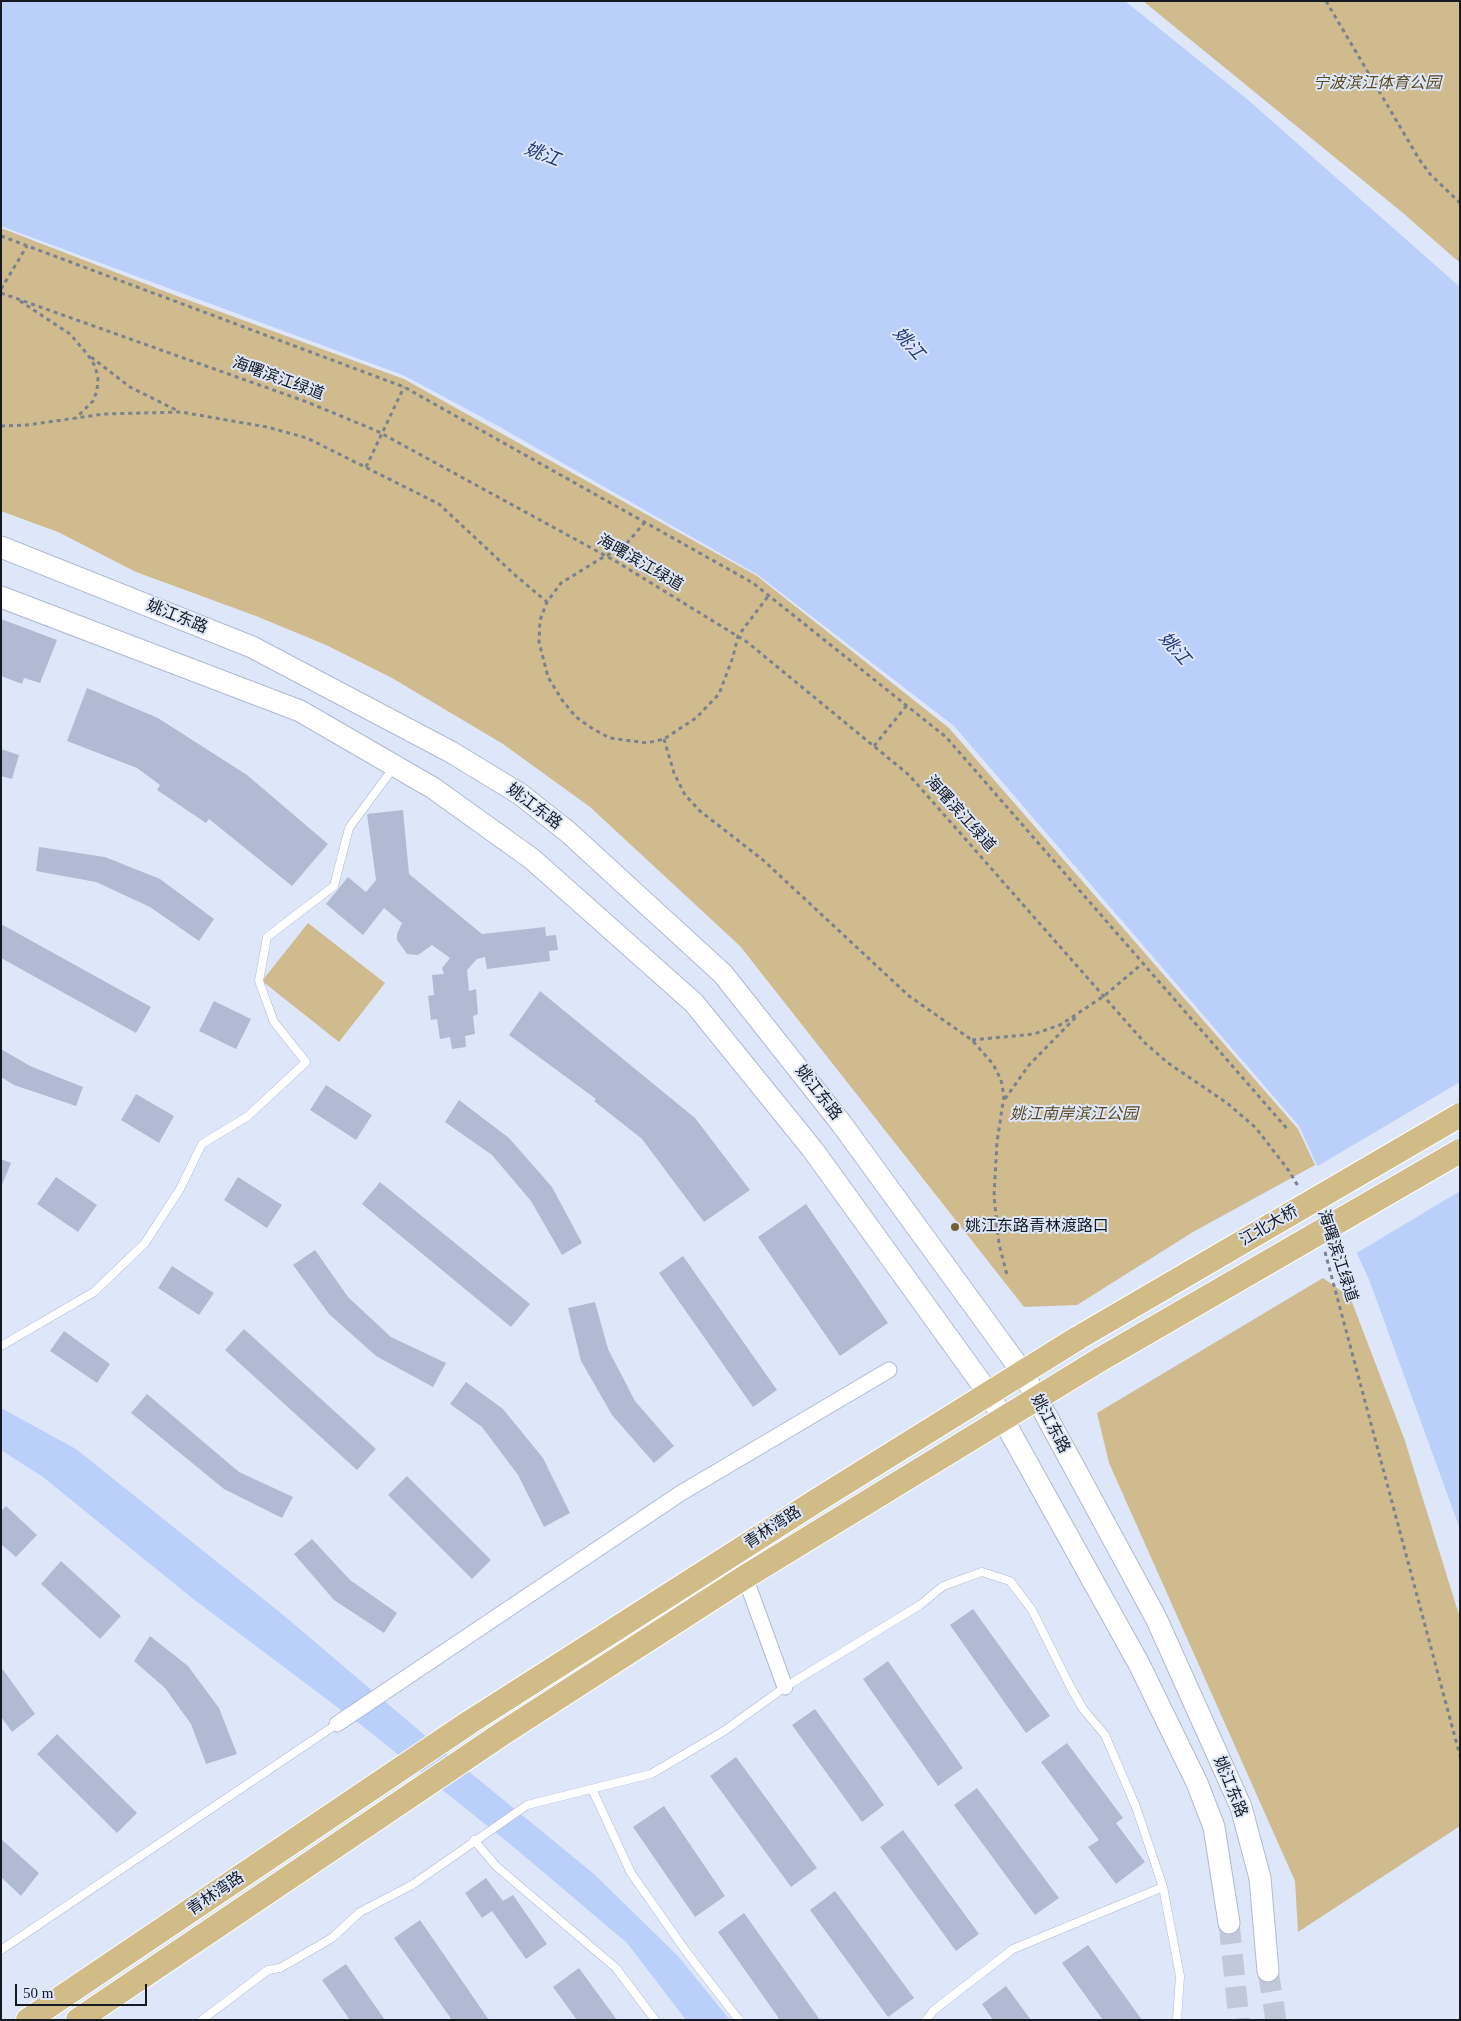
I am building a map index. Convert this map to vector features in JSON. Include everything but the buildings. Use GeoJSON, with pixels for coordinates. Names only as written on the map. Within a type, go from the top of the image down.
{"type":"FeatureCollection","features":[{"type":"Feature","properties":{"kind":"main road","name":"姚江东路"},"geometry":{"type":"LineString","coordinates":[[1,547],[252,647],[451,752],[520,794],[568,832],[722,974],[842,1123],[1023,1373],[1156,1618],[1241,1807],[1260,1878],[1268,1971]]}},
{"type":"Feature","properties":{"kind":"main road","name":"姚江东路"},"geometry":{"type":"LineString","coordinates":[[1,597],[300,711],[433,788],[532,859],[694,1002],[813,1150],[989,1394],[1003,1418],[1139,1664],[1196,1783],[1214,1827],[1229,1923]]}},
{"type":"Feature","properties":{"kind":"main road","name":"江北大桥"},"geometry":{"type":"LineString","coordinates":[[1078,1338],[1460,1115]]}},
{"type":"Feature","properties":{"kind":"main road","name":"江北大桥"},"geometry":{"type":"LineString","coordinates":[[1101,1359],[1460,1151]]}},
{"type":"Feature","properties":{"kind":"main road","name":"青林湾路"},"geometry":{"type":"LineString","coordinates":[[28,2020],[405,1768],[470,1722],[816,1501],[1078,1338]]}},
{"type":"Feature","properties":{"kind":"main road","name":"青林湾路"},"geometry":{"type":"LineString","coordinates":[[78,2020],[506,1731],[745,1577],[1101,1359]]}},
{"type":"Feature","properties":{"kind":"street"},"geometry":{"type":"LineString","coordinates":[[337,1724],[680,1493],[890,1370]]}},
{"type":"Feature","properties":{"kind":"street"},"geometry":{"type":"LineString","coordinates":[[745,1577],[784,1687]]}},
{"type":"Feature","properties":{"kind":"lane"},"geometry":{"type":"LineString","coordinates":[[1,1346],[94,1292],[144,1243],[180,1189],[202,1144],[248,1116],[306,1062],[274,1022],[259,981],[267,937],[334,886],[349,828],[395,766]]}},
{"type":"Feature","properties":{"kind":"lane"},"geometry":{"type":"LineString","coordinates":[[202,2020],[268,1970],[280,1968],[332,1938],[360,1912],[412,1885],[527,1805],[651,1774],[724,1731],[784,1687],[920,1605],[943,1586],[982,1572],[1010,1581],[1032,1610],[1084,1709],[1106,1735],[1136,1807],[1163,1887],[1180,1976],[1177,2020]]}},
{"type":"Feature","properties":{"kind":"lane"},"geometry":{"type":"LineString","coordinates":[[1,1950],[337,1724]]}},
{"type":"Feature","properties":{"kind":"lane"},"geometry":{"type":"LineString","coordinates":[[592,1789],[631,1873],[685,1950],[739,2020]]}},
{"type":"Feature","properties":{"kind":"lane"},"geometry":{"type":"LineString","coordinates":[[478,1838],[496,1866],[616,1968],[655,2020]]}},
{"type":"Feature","properties":{"kind":"lane"},"geometry":{"type":"LineString","coordinates":[[926,2020],[934,2010],[1013,1949],[1163,1887]]}},
{"type":"Feature","properties":{"kind":"path"},"geometry":{"type":"LineString","coordinates":[[1326,1],[1419,159],[1430,174],[1460,203]]}},
{"type":"Feature","properties":{"kind":"path"},"geometry":{"type":"LineString","coordinates":[[1,236],[404,387],[753,583],[946,737],[1289,1131]]}},
{"type":"Feature","properties":{"kind":"path"},"geometry":{"type":"LineString","coordinates":[[1,291],[27,246]]}},
{"type":"Feature","properties":{"kind":"path","name":"海曙滨江绿道"},"geometry":{"type":"LineString","coordinates":[[1,291],[10,296],[307,402],[381,433],[605,556],[738,636],[909,775],[1144,1042],[1168,1063],[1227,1103],[1256,1128],[1289,1171],[1302,1194]]}},
{"type":"Feature","properties":{"kind":"path"},"geometry":{"type":"LineString","coordinates":[[10,296],[70,334],[88,355],[130,386],[181,412]]}},
{"type":"Feature","properties":{"kind":"path"},"geometry":{"type":"LineString","coordinates":[[76,418],[93,401],[97,391],[98,378],[88,355]]}},
{"type":"Feature","properties":{"kind":"path"},"geometry":{"type":"LineString","coordinates":[[366,467],[404,387]]}},
{"type":"Feature","properties":{"kind":"path"},"geometry":{"type":"LineString","coordinates":[[1,426],[104,414],[181,412],[267,427],[307,438],[439,504],[515,575],[547,602]]}},
{"type":"Feature","properties":{"kind":"path"},"geometry":{"type":"LineString","coordinates":[[645,522],[622,549],[605,556],[561,583],[547,602],[540,620],[540,642],[548,677],[562,700],[576,717],[610,738],[647,743],[664,739],[696,718],[719,694],[730,666],[738,636],[769,595]]}},
{"type":"Feature","properties":{"kind":"path"},"geometry":{"type":"LineString","coordinates":[[874,746],[907,706]]}},
{"type":"Feature","properties":{"kind":"path"},"geometry":{"type":"LineString","coordinates":[[664,739],[674,772],[685,795],[700,811],[763,860],[909,996],[972,1040],[993,1064],[1001,1080],[1004,1101],[997,1142],[994,1196],[999,1244],[1007,1275]]}},
{"type":"Feature","properties":{"kind":"path"},"geometry":{"type":"LineString","coordinates":[[972,1040],[1034,1034],[1060,1025],[1104,996],[1143,964]]}},
{"type":"Feature","properties":{"kind":"path"},"geometry":{"type":"LineString","coordinates":[[1004,1101],[1029,1065],[1080,1013]]}},
{"type":"Feature","properties":{"kind":"path","name":"海曙滨江绿道"},"geometry":{"type":"LineString","coordinates":[[1323,1245],[1460,1756]]}},
{"type":"Feature","properties":{"kind":"green space","name":"宁波滨江体育公园"},"geometry":{"type":"Polygon","coordinates":[[[1143,1],[1460,1],[1460,263],[1403,213],[1143,1]]]}},
{"type":"Feature","properties":{"kind":"green space","name":"姚江南岸滨江公园"},"geometry":{"type":"Polygon","coordinates":[[[1,228],[177,296],[404,379],[757,576],[949,728],[1298,1129],[1315,1165],[1193,1232],[1077,1305],[1024,1307],[740,946],[590,807],[503,744],[392,678],[326,645],[256,616],[136,572],[58,532],[1,511],[1,228]]]}},
{"type":"Feature","properties":{"kind":"green space"},"geometry":{"type":"Polygon","coordinates":[[[308,923],[385,983],[339,1042],[262,981],[308,923]]]}},
{"type":"Feature","properties":{"kind":"green space"},"geometry":{"type":"Polygon","coordinates":[[[1323,1278],[1350,1297],[1404,1438],[1460,1618],[1460,1826],[1298,1932],[1295,1881],[1109,1463],[1097,1413],[1323,1278]]]}},
{"type":"Feature","properties":{"kind":"water","name":"姚江"},"geometry":{"type":"Polygon","coordinates":[[[1,1],[1125,1],[1247,99],[1460,287],[1460,1529],[1370,1282],[1299,1126],[954,726],[758,575],[498,426],[405,376],[1,226],[1,1]]]}},
{"type":"Feature","properties":{"kind":"water"},"geometry":{"type":"Polygon","coordinates":[[[1,1408],[76,1449],[282,1614],[428,1738],[594,1874],[678,1956],[730,2020],[686,2020],[627,1943],[510,1844],[361,1725],[192,1598],[43,1477],[1,1450],[1,1408]]]}},
{"type":"Feature","properties":{"kind":"pier"},"geometry":{"type":"Polygon","coordinates":[[[1460,1082],[1460,1191],[1355,1254],[1316,1167],[1460,1082]]]}},
{"type":"Feature","properties":{"kind":"tunnel"},"geometry":{"type":"LineString","coordinates":[[1229,1923],[1239,2020]]}},
{"type":"Feature","properties":{"kind":"tunnel"},"geometry":{"type":"LineString","coordinates":[[1268,1971],[1276,2020]]}},
{"type":"Feature","properties":{"kind":"place","name":"姚江东路青林渡路口"},"geometry":{"type":"Point","coordinates":[955,1227]}}]}
